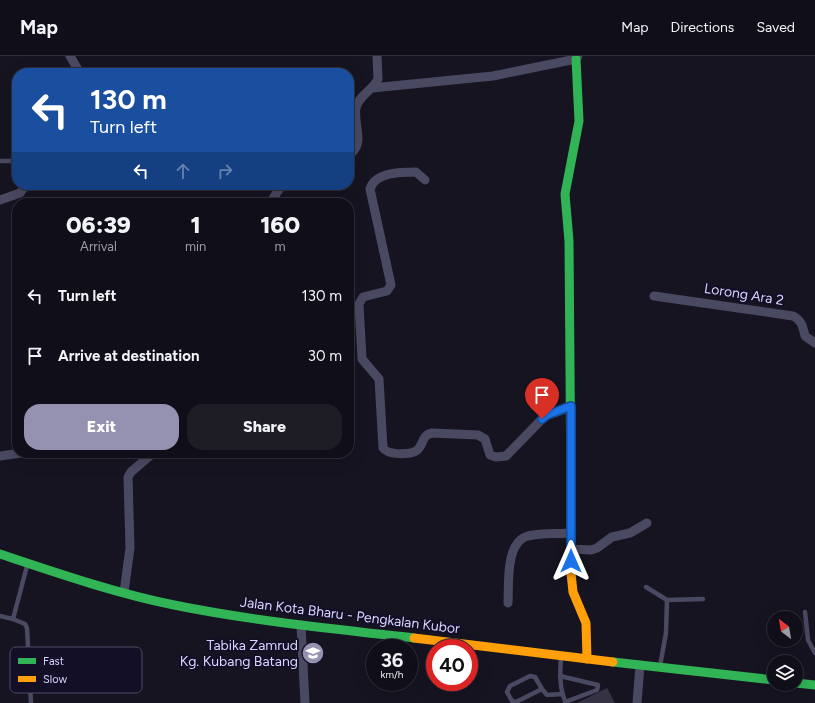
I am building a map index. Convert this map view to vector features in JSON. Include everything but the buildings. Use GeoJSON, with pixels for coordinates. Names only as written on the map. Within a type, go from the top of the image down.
{"type":"FeatureCollection","features":[{"type":"Feature","properties":{"kind":"main road"},"geometry":{"type":"LineString","coordinates":[[577,58],[579,121],[565,194],[569,240],[571,406],[570,573],[573,592],[586,623],[587,659]]}},
{"type":"Feature","properties":{"kind":"main road","name":"Jalan Kota Bharu - Pengkalan Kubor"},"geometry":{"type":"LineString","coordinates":[[0,554],[124,592],[202,610],[301,625],[767,679]]}},
{"type":"Feature","properties":{"kind":"main road"},"geometry":{"type":"LineString","coordinates":[[803,684],[815,685]]}},
{"type":"Feature","properties":{"kind":"street"},"geometry":{"type":"LineString","coordinates":[[70,56],[77,68]]}},
{"type":"Feature","properties":{"kind":"street"},"geometry":{"type":"LineString","coordinates":[[354,151],[356,149],[359,138],[355,111],[356,105],[372,88],[378,79],[377,56]]}},
{"type":"Feature","properties":{"kind":"street"},"geometry":{"type":"LineString","coordinates":[[372,88],[493,76],[577,58]]}},
{"type":"Feature","properties":{"kind":"street"},"geometry":{"type":"LineString","coordinates":[[425,180],[416,172],[390,173],[374,183],[370,190],[390,285],[387,291],[363,297],[359,304],[362,359],[380,379],[383,448],[391,453],[414,451],[419,447],[425,436],[432,433],[478,435],[485,439],[490,455],[496,457],[506,456],[543,418],[571,406]]}},
{"type":"Feature","properties":{"kind":"street"},"geometry":{"type":"LineString","coordinates":[[0,200],[20,193],[22,190]]}},
{"type":"Feature","properties":{"kind":"street","name":"Lorong Ara 2"},"geometry":{"type":"LineString","coordinates":[[654,296],[793,316],[800,320],[805,336],[815,343]]}},
{"type":"Feature","properties":{"kind":"street"},"geometry":{"type":"LineString","coordinates":[[0,456],[12,454]]}},
{"type":"Feature","properties":{"kind":"street"},"geometry":{"type":"LineString","coordinates":[[124,592],[130,548],[128,477],[131,472],[147,458]]}},
{"type":"Feature","properties":{"kind":"street"},"geometry":{"type":"LineString","coordinates":[[571,549],[594,549],[612,537],[630,533],[647,523]]}},
{"type":"Feature","properties":{"kind":"street"},"geometry":{"type":"LineString","coordinates":[[508,603],[512,551],[518,542],[524,537],[531,535],[571,534]]}},
{"type":"Feature","properties":{"kind":"street"},"geometry":{"type":"LineString","coordinates":[[301,625],[305,703]]}},
{"type":"Feature","properties":{"kind":"street"},"geometry":{"type":"LineString","coordinates":[[637,703],[640,665]]}},
{"type":"Feature","properties":{"kind":"lane"},"geometry":{"type":"LineString","coordinates":[[0,161],[12,161]]}},
{"type":"Feature","properties":{"kind":"lane"},"geometry":{"type":"LineString","coordinates":[[13,619],[27,563]]}},
{"type":"Feature","properties":{"kind":"lane"},"geometry":{"type":"LineString","coordinates":[[646,588],[667,600],[703,599]]}},
{"type":"Feature","properties":{"kind":"lane"},"geometry":{"type":"LineString","coordinates":[[660,667],[666,633],[667,600]]}},
{"type":"Feature","properties":{"kind":"lane"},"geometry":{"type":"LineString","coordinates":[[805,612],[808,640],[815,653]]}},
{"type":"Feature","properties":{"kind":"lane"},"geometry":{"type":"LineString","coordinates":[[0,616],[25,624],[27,628],[28,647]]}},
{"type":"Feature","properties":{"kind":"lane"},"geometry":{"type":"LineString","coordinates":[[560,676],[598,685],[597,690],[565,702],[562,694],[560,676],[561,656]]}},
{"type":"Feature","properties":{"kind":"lane"},"geometry":{"type":"LineString","coordinates":[[542,689],[516,702],[512,701],[507,692],[510,686],[530,676],[535,677],[547,695],[562,694]]}},
{"type":"Feature","properties":{"kind":"lane"},"geometry":{"type":"LineString","coordinates":[[30,693],[31,703]]}},
{"type":"Feature","properties":{"kind":"traffic: fast"},"geometry":{"type":"LineString","coordinates":[[571,497],[569,241],[565,194],[579,121],[576,59]]}},
{"type":"Feature","properties":{"kind":"traffic: fast"},"geometry":{"type":"LineString","coordinates":[[0,554],[108,589],[174,605],[264,620],[414,638]]}},
{"type":"Feature","properties":{"kind":"traffic: fast"},"geometry":{"type":"LineString","coordinates":[[613,662],[767,679]]}},
{"type":"Feature","properties":{"kind":"traffic: fast"},"geometry":{"type":"LineString","coordinates":[[803,684],[815,685]]}},
{"type":"Feature","properties":{"kind":"traffic: slow"},"geometry":{"type":"LineString","coordinates":[[571,497],[571,573],[573,592],[586,623],[587,659]]}},
{"type":"Feature","properties":{"kind":"traffic: slow"},"geometry":{"type":"LineString","coordinates":[[414,638],[613,662]]}},
{"type":"Feature","properties":{"kind":"place","name":"Tabika Zamrud Kg. Kubang Batang"},"geometry":{"type":"Point","coordinates":[313,653]}},
{"type":"Feature","properties":{"kind":"route"},"geometry":{"type":"LineString","coordinates":[[542,419],[547,415],[571,406],[571,561]]}}]}
